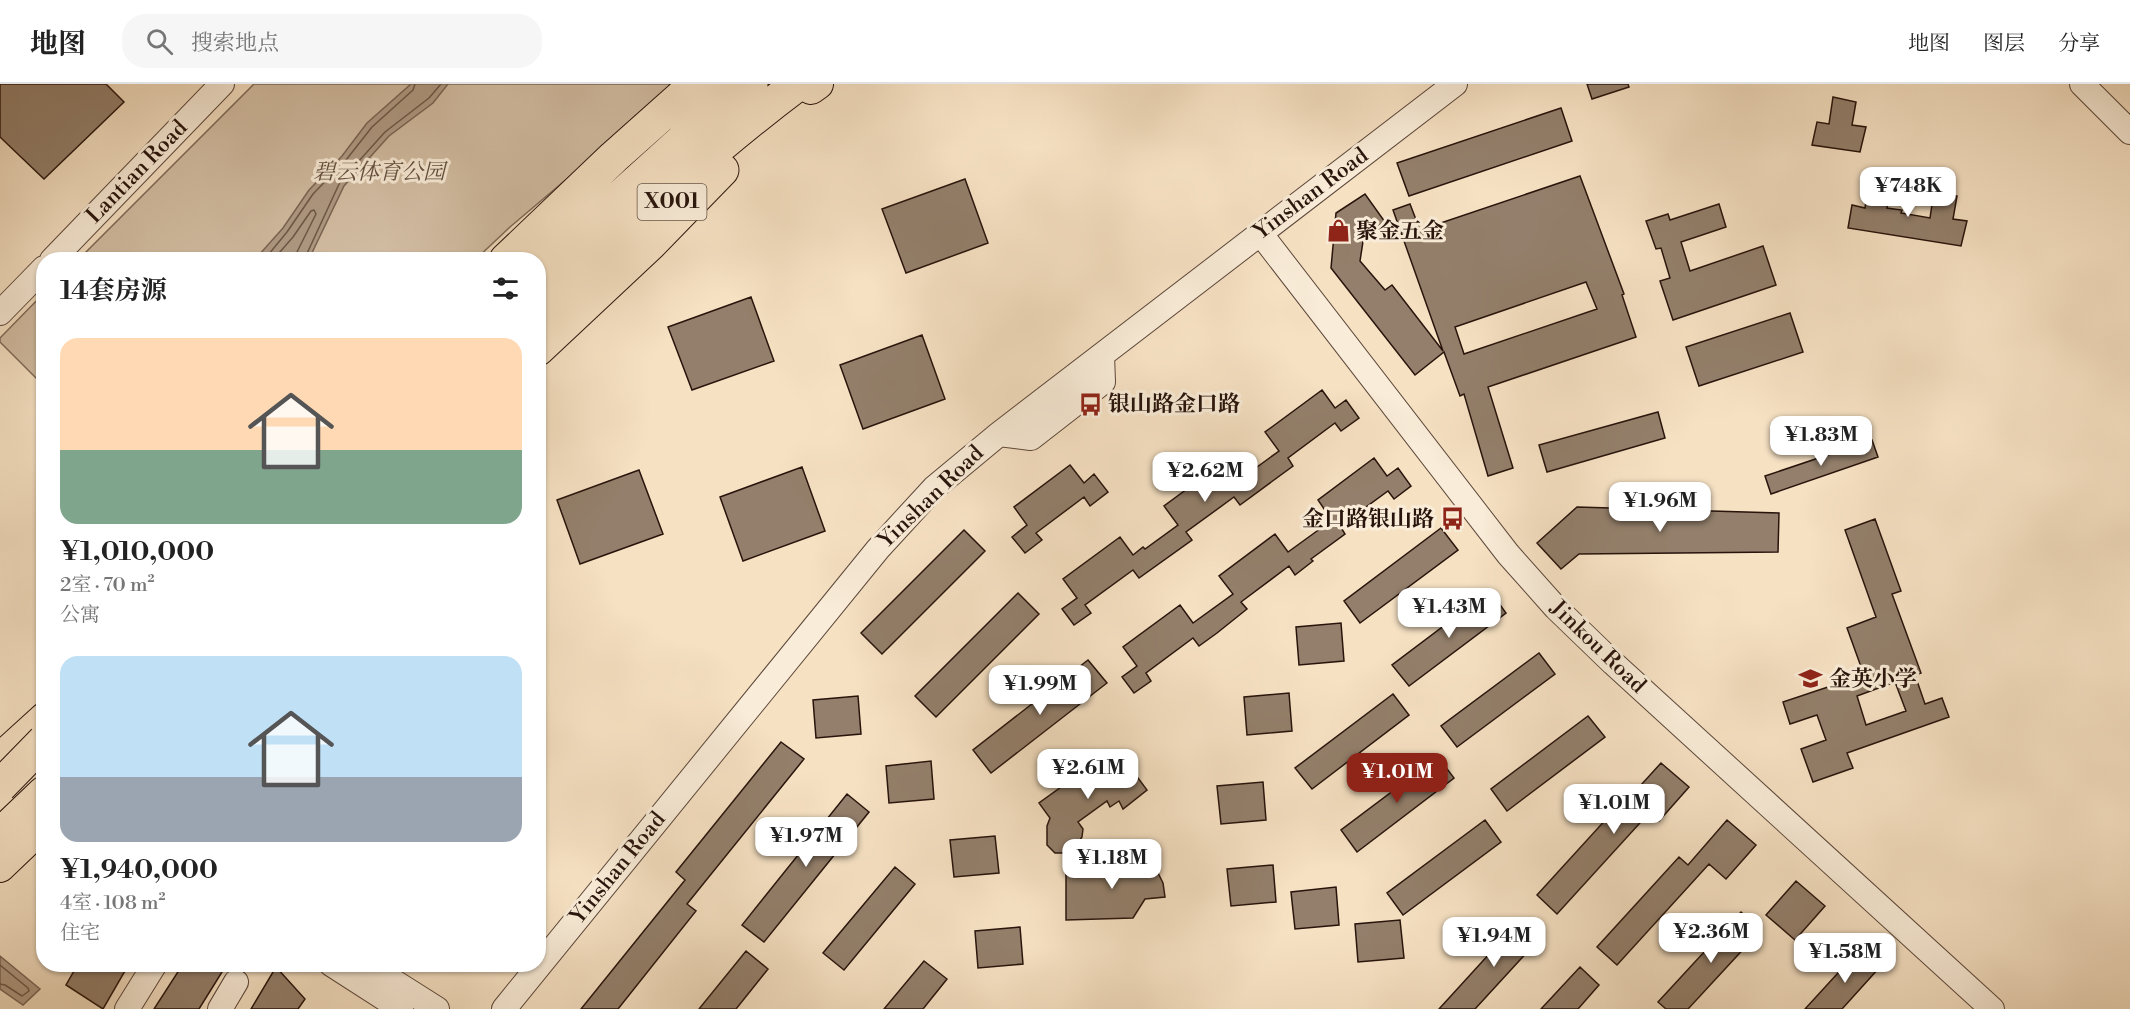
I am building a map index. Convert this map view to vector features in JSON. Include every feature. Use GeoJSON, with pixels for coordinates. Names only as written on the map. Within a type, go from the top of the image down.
{"type":"FeatureCollection","features":[{"type":"Feature","properties":{"kind":"highway"},"geometry":{"type":"LineString","coordinates":[[514,252],[614,157],[696,84]]}},
{"type":"Feature","properties":{"kind":"highway","name":"X001"},"geometry":{"type":"LineString","coordinates":[[546,264],[705,121],[751,84]]}},
{"type":"Feature","properties":{"kind":"highway","name":"X001"},"geometry":{"type":"LineString","coordinates":[[546,303],[639,216],[722,145],[811,85]]}},
{"type":"Feature","properties":{"kind":"highway"},"geometry":{"type":"LineString","coordinates":[[546,342],[650,244],[760,131]]}},
{"type":"Feature","properties":{"kind":"highway"},"geometry":{"type":"LineString","coordinates":[[0,835],[36,801]]}},
{"type":"Feature","properties":{"kind":"main road","name":"X001"},"geometry":{"type":"LineString","coordinates":[[534,252],[627,163],[719,84]]}},
{"type":"Feature","properties":{"kind":"main road","name":"X001"},"geometry":{"type":"LineString","coordinates":[[546,321],[688,186],[760,131],[811,85]]}},
{"type":"Feature","properties":{"kind":"main road"},"geometry":{"type":"LineString","coordinates":[[0,867],[36,833]]}},
{"type":"Feature","properties":{"kind":"street","name":"Yinshan Road"},"geometry":{"type":"LineString","coordinates":[[546,957],[878,549],[934,488],[999,434],[1455,84]]}},
{"type":"Feature","properties":{"kind":"street"},"geometry":{"type":"LineString","coordinates":[[2082,84],[2130,132]]}},
{"type":"Feature","properties":{"kind":"street","name":"Lantian Road"},"geometry":{"type":"LineString","coordinates":[[60,252],[216,86]]}},
{"type":"Feature","properties":{"kind":"street","name":"Jinkou Road"},"geometry":{"type":"LineString","coordinates":[[1260,233],[1470,507],[1556,608],[1630,679],[1992,1009]]}},
{"type":"Feature","properties":{"kind":"street"},"geometry":{"type":"LineString","coordinates":[[0,313],[36,276]]}},
{"type":"Feature","properties":{"kind":"street"},"geometry":{"type":"LineString","coordinates":[[21,748],[36,769]]}},
{"type":"Feature","properties":{"kind":"street"},"geometry":{"type":"LineString","coordinates":[[127,1009],[150,972]]}},
{"type":"Feature","properties":{"kind":"street"},"geometry":{"type":"LineString","coordinates":[[343,972],[401,1009]]}},
{"type":"Feature","properties":{"kind":"street"},"geometry":{"type":"LineString","coordinates":[[379,972],[437,1009]]}},
{"type":"Feature","properties":{"kind":"street","name":"Yinshan Road"},"geometry":{"type":"LineString","coordinates":[[504,1009],[534,972]]}},
{"type":"Feature","properties":{"kind":"street"},"geometry":{"type":"LineString","coordinates":[[220,1009],[236,982]]}},
{"type":"Feature","properties":{"kind":"green space","name":"碧云体育公园"},"geometry":{"type":"Polygon","coordinates":[[[254,84],[679,84],[483,252],[86,252],[254,84]]]}},
{"type":"Feature","properties":{"kind":"green space"},"geometry":{"type":"Polygon","coordinates":[[[36,301],[36,378],[0,342],[0,338],[36,301]]]}},
{"type":"Feature","properties":{"kind":"water"},"geometry":{"type":"Polygon","coordinates":[[[411,84],[448,84],[433,103],[389,136],[344,186],[312,252],[262,252],[283,228],[309,190],[342,156],[367,123],[411,84]]]}},
{"type":"Feature","properties":{"kind":"water"},"geometry":{"type":"Polygon","coordinates":[[[0,956],[40,989],[23,1005],[0,989],[0,956]]]}},
{"type":"Feature","properties":{"kind":"building"},"geometry":{"type":"Polygon","coordinates":[[[0,84],[106,84],[124,102],[44,179],[0,137],[0,84]]]}},
{"type":"Feature","properties":{"kind":"building"},"geometry":{"type":"Polygon","coordinates":[[[1587,84],[1628,84],[1629,87],[1592,99],[1587,84]]]}},
{"type":"Feature","properties":{"kind":"building"},"geometry":{"type":"Polygon","coordinates":[[[1833,97],[1856,102],[1852,125],[1866,127],[1860,152],[1812,145],[1817,122],[1829,124],[1833,97]]]}},
{"type":"Feature","properties":{"kind":"building"},"geometry":{"type":"Polygon","coordinates":[[[1561,108],[1572,141],[1409,196],[1397,163],[1561,108]]]}},
{"type":"Feature","properties":{"kind":"building"},"geometry":{"type":"Polygon","coordinates":[[[1580,176],[1624,294],[1622,295],[1636,337],[1488,387],[1513,468],[1488,476],[1464,394],[1460,396],[1444,352],[1415,375],[1331,268],[1336,213],[1365,194],[1385,222],[1364,235],[1360,261],[1385,290],[1392,285],[1443,351],[1393,210],[1410,204],[1420,230],[1580,176]],[[1586,282],[1455,327],[1464,354],[1597,309],[1586,282]]]}},
{"type":"Feature","properties":{"kind":"building"},"geometry":{"type":"Polygon","coordinates":[[[965,179],[988,243],[906,273],[882,209],[965,179]]]}},
{"type":"Feature","properties":{"kind":"building"},"geometry":{"type":"Polygon","coordinates":[[[1869,180],[1892,185],[1887,208],[1902,210],[1901,213],[1930,218],[1934,191],[1957,196],[1953,219],[1967,221],[1961,246],[1848,228],[1852,205],[1865,208],[1869,180]]]}},
{"type":"Feature","properties":{"kind":"building"},"geometry":{"type":"Polygon","coordinates":[[[1719,204],[1726,227],[1681,242],[1690,271],[1763,246],[1776,285],[1673,320],[1660,281],[1670,278],[1661,248],[1656,249],[1646,221],[1668,214],[1670,220],[1719,204]]]}},
{"type":"Feature","properties":{"kind":"building"},"geometry":{"type":"Polygon","coordinates":[[[751,297],[774,361],[692,390],[668,327],[751,297]]]}},
{"type":"Feature","properties":{"kind":"building"},"geometry":{"type":"Polygon","coordinates":[[[1790,313],[1803,352],[1699,386],[1686,347],[1790,313]]]}},
{"type":"Feature","properties":{"kind":"building"},"geometry":{"type":"Polygon","coordinates":[[[922,335],[945,399],[863,429],[840,365],[922,335]]]}},
{"type":"Feature","properties":{"kind":"building"},"geometry":{"type":"Polygon","coordinates":[[[1322,390],[1335,408],[1346,400],[1359,418],[1341,431],[1335,423],[1288,458],[1293,466],[1240,505],[1234,497],[1186,532],[1192,540],[1139,578],[1133,570],[1085,605],[1091,613],[1074,625],[1062,609],[1077,598],[1063,579],[1120,537],[1133,555],[1178,525],[1164,506],[1221,464],[1234,482],[1279,451],[1265,432],[1322,390]]]}},
{"type":"Feature","properties":{"kind":"building"},"geometry":{"type":"Polygon","coordinates":[[[1658,412],[1665,438],[1547,472],[1539,445],[1658,412]]]}},
{"type":"Feature","properties":{"kind":"building"},"geometry":{"type":"Polygon","coordinates":[[[1872,440],[1878,457],[1771,494],[1765,476],[1872,440]]]}},
{"type":"Feature","properties":{"kind":"building"},"geometry":{"type":"Polygon","coordinates":[[[1374,458],[1387,476],[1398,468],[1411,486],[1394,499],[1388,491],[1340,526],[1345,534],[1311,559],[1313,561],[1295,575],[1289,566],[1241,602],[1247,609],[1217,633],[1199,646],[1193,638],[1146,673],[1151,681],[1134,693],[1122,677],[1137,666],[1123,647],[1180,605],[1193,623],[1233,594],[1219,576],[1275,534],[1288,552],[1317,531],[1331,519],[1318,500],[1374,458]]]}},
{"type":"Feature","properties":{"kind":"building"},"geometry":{"type":"Polygon","coordinates":[[[1070,465],[1084,483],[1094,474],[1108,492],[1090,506],[1084,497],[1036,533],[1042,540],[1025,553],[1012,537],[1027,525],[1014,507],[1070,465]]]}},
{"type":"Feature","properties":{"kind":"building"},"geometry":{"type":"Polygon","coordinates":[[[802,467],[825,531],[743,561],[720,497],[802,467]]]}},
{"type":"Feature","properties":{"kind":"building"},"geometry":{"type":"Polygon","coordinates":[[[639,470],[663,534],[580,564],[557,500],[639,470]]]}},
{"type":"Feature","properties":{"kind":"building"},"geometry":{"type":"Polygon","coordinates":[[[1577,507],[1779,513],[1778,552],[1579,554],[1561,569],[1537,543],[1577,507]]]}},
{"type":"Feature","properties":{"kind":"building"},"geometry":{"type":"Polygon","coordinates":[[[1875,519],[1901,591],[1892,594],[1921,673],[1915,675],[1925,704],[1942,698],[1949,717],[1847,753],[1853,768],[1813,782],[1801,749],[1826,740],[1817,715],[1790,724],[1783,702],[1864,675],[1847,628],[1876,617],[1845,530],[1875,519]],[[1895,682],[1857,696],[1866,725],[1906,711],[1895,682]]]}},
{"type":"Feature","properties":{"kind":"building"},"geometry":{"type":"Polygon","coordinates":[[[1441,528],[1458,550],[1360,623],[1344,601],[1441,528]]]}},
{"type":"Feature","properties":{"kind":"building"},"geometry":{"type":"Polygon","coordinates":[[[964,530],[985,551],[882,654],[861,633],[964,530]]]}},
{"type":"Feature","properties":{"kind":"building"},"geometry":{"type":"Polygon","coordinates":[[[1490,591],[1506,613],[1409,686],[1392,665],[1490,591]]]}},
{"type":"Feature","properties":{"kind":"building"},"geometry":{"type":"Polygon","coordinates":[[[1018,593],[1039,614],[936,717],[915,696],[1018,593]]]}},
{"type":"Feature","properties":{"kind":"building"},"geometry":{"type":"Polygon","coordinates":[[[1341,623],[1344,661],[1299,665],[1296,627],[1341,623]]]}},
{"type":"Feature","properties":{"kind":"building"},"geometry":{"type":"Polygon","coordinates":[[[1539,653],[1555,674],[1457,747],[1441,726],[1539,653]]]}},
{"type":"Feature","properties":{"kind":"building"},"geometry":{"type":"Polygon","coordinates":[[[1088,660],[1107,683],[991,773],[973,750],[1088,660]]]}},
{"type":"Feature","properties":{"kind":"building"},"geometry":{"type":"Polygon","coordinates":[[[1289,693],[1292,731],[1247,735],[1244,697],[1289,693]]]}},
{"type":"Feature","properties":{"kind":"building"},"geometry":{"type":"Polygon","coordinates":[[[1393,694],[1409,715],[1312,789],[1295,768],[1393,694]]]}},
{"type":"Feature","properties":{"kind":"building"},"geometry":{"type":"Polygon","coordinates":[[[858,696],[861,734],[816,738],[813,700],[858,696]]]}},
{"type":"Feature","properties":{"kind":"building"},"geometry":{"type":"Polygon","coordinates":[[[1588,716],[1605,737],[1507,811],[1491,789],[1588,716]]]}},
{"type":"Feature","properties":{"kind":"building"},"geometry":{"type":"Polygon","coordinates":[[[781,742],[804,759],[687,904],[696,911],[618,1009],[581,1009],[685,880],[676,872],[781,742]]]}},
{"type":"Feature","properties":{"kind":"building"},"geometry":{"type":"Polygon","coordinates":[[[1107,754],[1116,765],[1124,759],[1147,790],[1123,809],[1119,801],[1110,807],[1107,801],[1078,822],[1083,829],[1082,837],[1076,846],[1066,853],[1055,853],[1047,845],[1047,826],[1050,818],[1039,803],[1107,754]]]}},
{"type":"Feature","properties":{"kind":"building"},"geometry":{"type":"Polygon","coordinates":[[[1438,757],[1454,778],[1357,852],[1341,830],[1438,757]]]}},
{"type":"Feature","properties":{"kind":"building"},"geometry":{"type":"Polygon","coordinates":[[[931,761],[934,799],[889,803],[886,766],[931,761]]]}},
{"type":"Feature","properties":{"kind":"building"},"geometry":{"type":"Polygon","coordinates":[[[1661,763],[1689,787],[1659,821],[1649,813],[1557,914],[1537,895],[1619,805],[1621,807],[1661,763]]]}},
{"type":"Feature","properties":{"kind":"building"},"geometry":{"type":"Polygon","coordinates":[[[1263,782],[1266,820],[1221,824],[1217,786],[1263,782]]]}},
{"type":"Feature","properties":{"kind":"building"},"geometry":{"type":"Polygon","coordinates":[[[847,794],[869,812],[764,942],[742,925],[847,794]]]}},
{"type":"Feature","properties":{"kind":"building"},"geometry":{"type":"Polygon","coordinates":[[[1485,820],[1501,842],[1403,915],[1387,893],[1485,820]]]}},
{"type":"Feature","properties":{"kind":"building"},"geometry":{"type":"Polygon","coordinates":[[[1727,820],[1756,845],[1726,879],[1709,864],[1617,965],[1597,947],[1679,857],[1688,865],[1727,820]]]}},
{"type":"Feature","properties":{"kind":"building"},"geometry":{"type":"Polygon","coordinates":[[[995,836],[999,873],[954,877],[950,840],[995,836]]]}},
{"type":"Feature","properties":{"kind":"building"},"geometry":{"type":"Polygon","coordinates":[[[1130,856],[1145,859],[1155,867],[1163,883],[1165,897],[1145,899],[1133,918],[1066,920],[1066,873],[1099,871],[1114,860],[1130,856]]]}},
{"type":"Feature","properties":{"kind":"building"},"geometry":{"type":"Polygon","coordinates":[[[1273,865],[1276,902],[1231,906],[1227,869],[1273,865]]]}},
{"type":"Feature","properties":{"kind":"building"},"geometry":{"type":"Polygon","coordinates":[[[895,867],[915,884],[844,970],[823,953],[895,867]]]}},
{"type":"Feature","properties":{"kind":"building"},"geometry":{"type":"Polygon","coordinates":[[[1796,881],[1825,906],[1795,940],[1766,915],[1796,881]]]}},
{"type":"Feature","properties":{"kind":"building"},"geometry":{"type":"Polygon","coordinates":[[[1336,887],[1339,925],[1295,929],[1291,892],[1336,887]]]}},
{"type":"Feature","properties":{"kind":"building"},"geometry":{"type":"Polygon","coordinates":[[[1741,912],[1761,930],[1688,1009],[1666,1009],[1658,1002],[1741,912]]]}},
{"type":"Feature","properties":{"kind":"building"},"geometry":{"type":"Polygon","coordinates":[[[1522,918],[1542,936],[1475,1009],[1439,1009],[1522,918]]]}},
{"type":"Feature","properties":{"kind":"building"},"geometry":{"type":"Polygon","coordinates":[[[1400,920],[1404,958],[1358,962],[1355,924],[1400,920]]]}},
{"type":"Feature","properties":{"kind":"building"},"geometry":{"type":"Polygon","coordinates":[[[1020,927],[1023,964],[978,968],[975,931],[1020,927]]]}},
{"type":"Feature","properties":{"kind":"building"},"geometry":{"type":"Polygon","coordinates":[[[1859,950],[1879,968],[1842,1009],[1805,1009],[1859,950]]]}},
{"type":"Feature","properties":{"kind":"building"},"geometry":{"type":"Polygon","coordinates":[[[746,951],[768,969],[736,1009],[699,1009],[746,951]]]}},
{"type":"Feature","properties":{"kind":"building"},"geometry":{"type":"Polygon","coordinates":[[[924,961],[947,979],[923,1009],[884,1009],[924,961]]]}},
{"type":"Feature","properties":{"kind":"building"},"geometry":{"type":"Polygon","coordinates":[[[1580,967],[1599,985],[1578,1009],[1541,1009],[1580,967]]]}},
{"type":"Feature","properties":{"kind":"building"},"geometry":{"type":"Polygon","coordinates":[[[73,972],[124,972],[103,1009],[66,985],[73,972]]]}},
{"type":"Feature","properties":{"kind":"building"},"geometry":{"type":"Polygon","coordinates":[[[178,972],[222,972],[199,1009],[154,1009],[178,972]]]}},
{"type":"Feature","properties":{"kind":"building"},"geometry":{"type":"Polygon","coordinates":[[[273,972],[281,972],[305,999],[298,1009],[251,1009],[273,972]]]}},
{"type":"Feature","properties":{"kind":"place","name":"聚金五金"},"geometry":{"type":"Point","coordinates":[1338,231]}},
{"type":"Feature","properties":{"kind":"place","name":"银山路金口路"},"geometry":{"type":"Point","coordinates":[1090,404]}},
{"type":"Feature","properties":{"kind":"place","name":"金口路银山路"},"geometry":{"type":"Point","coordinates":[1452,519]}},
{"type":"Feature","properties":{"kind":"place","name":"金英小学"},"geometry":{"type":"Point","coordinates":[1811,679]}}]}
